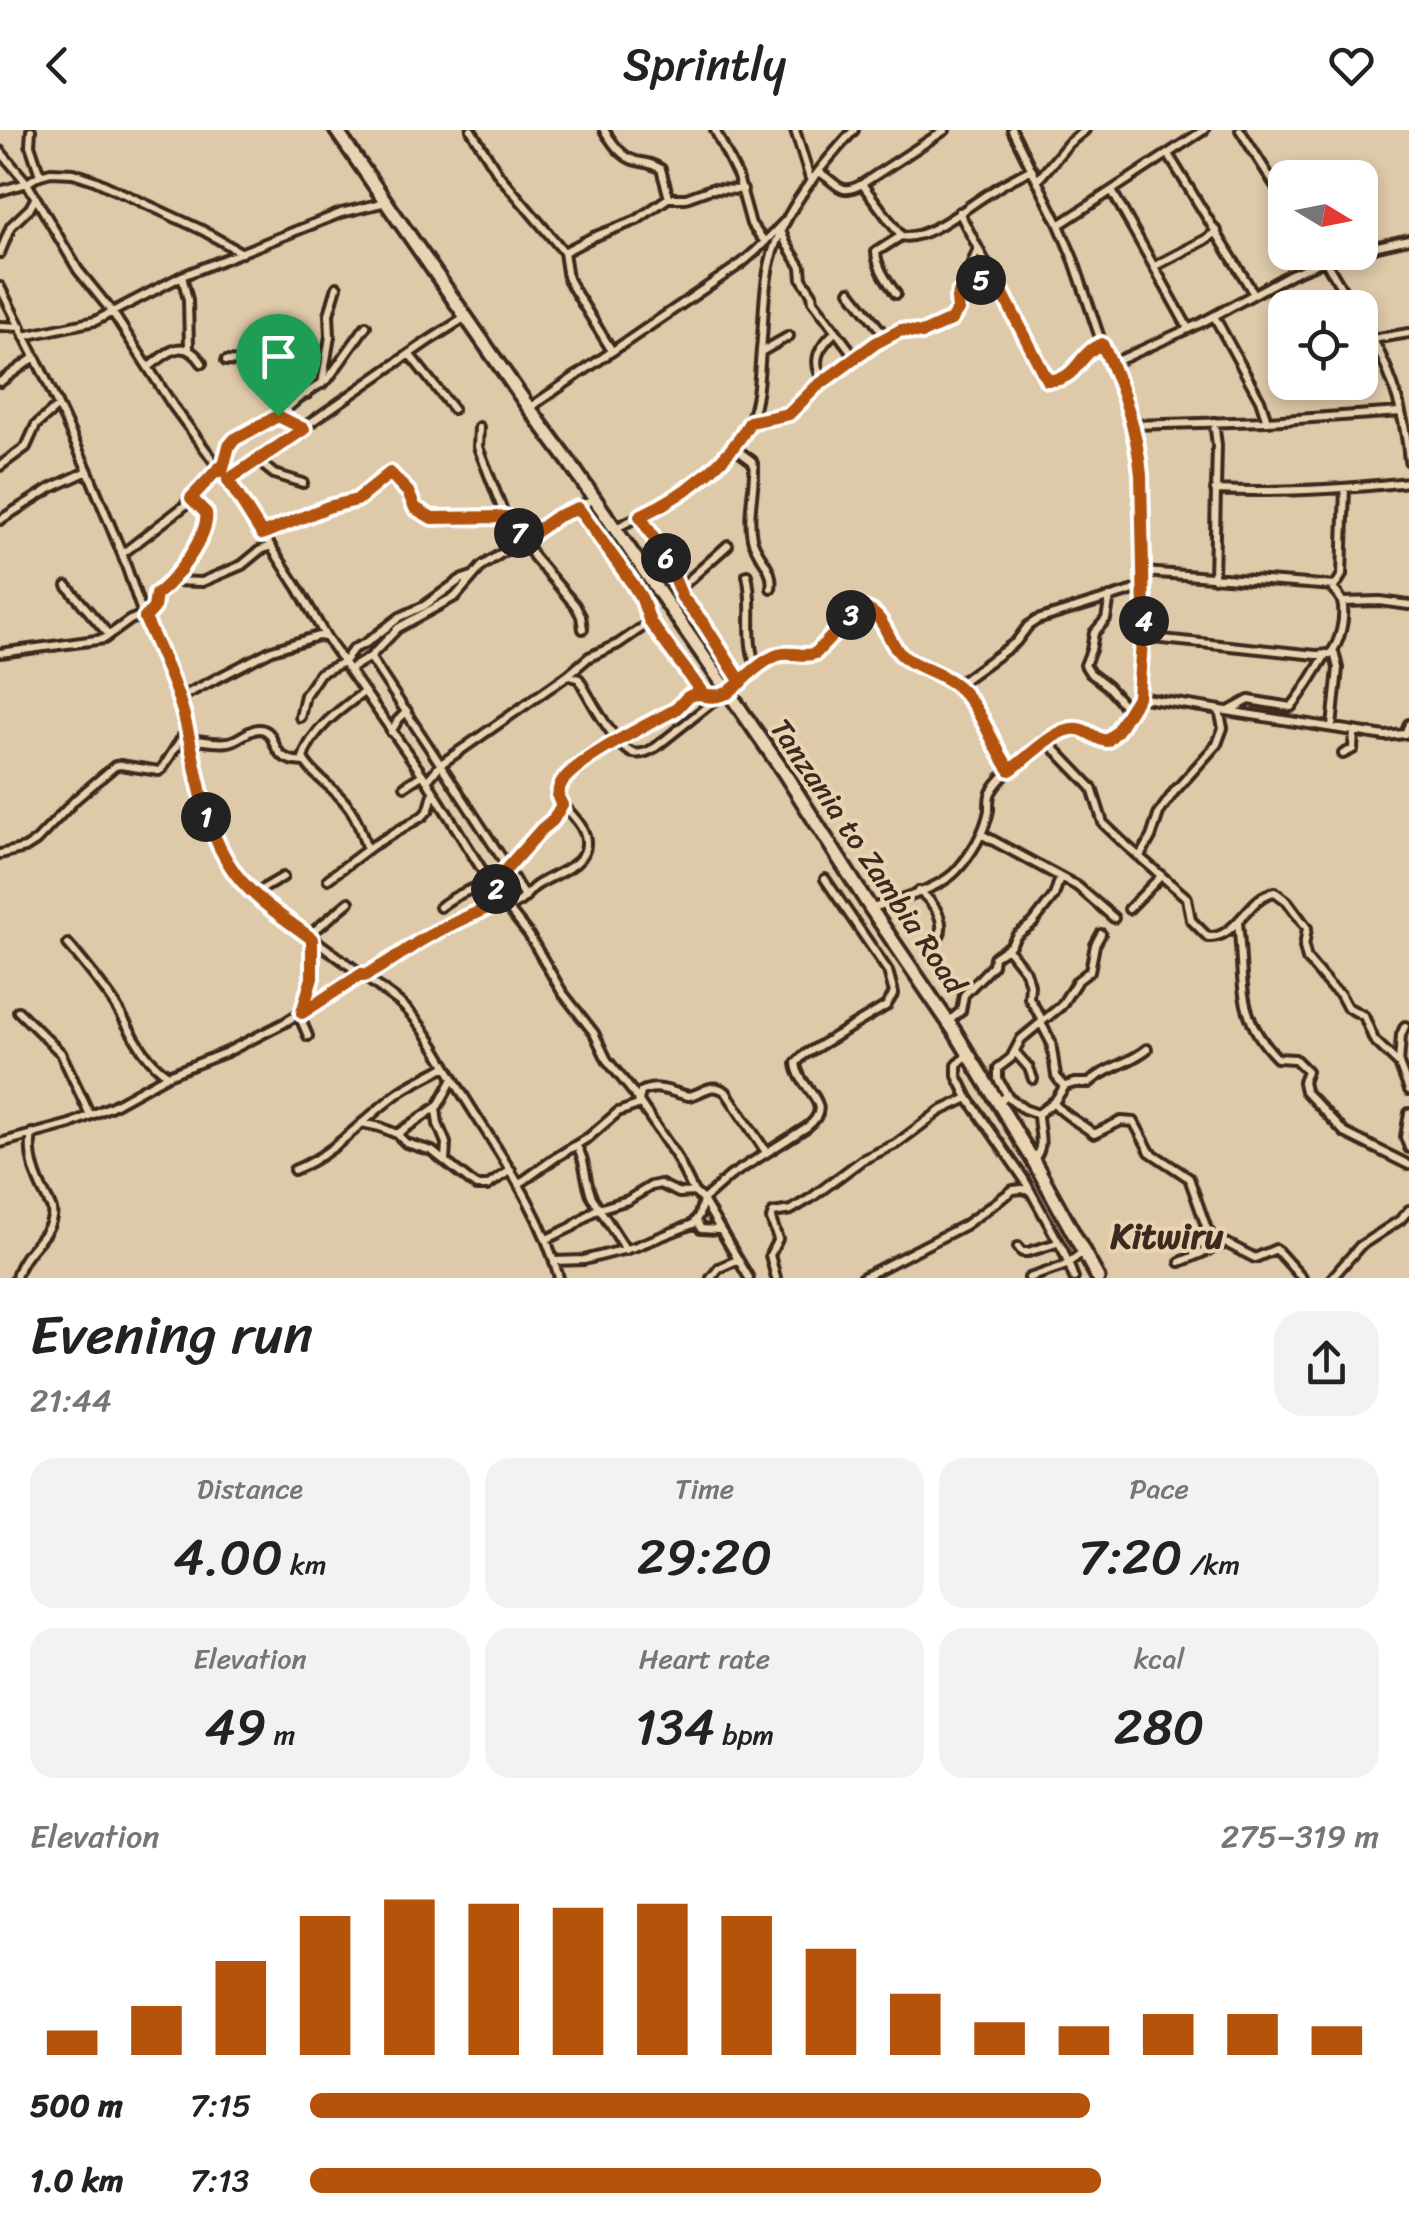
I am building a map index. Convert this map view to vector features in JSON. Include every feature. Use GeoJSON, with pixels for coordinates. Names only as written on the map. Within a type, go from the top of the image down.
{"type":"FeatureCollection","features":[{"type":"Feature","properties":{"kind":"highway","name":"Tanzania to Zambia Road"},"geometry":{"type":"LineString","coordinates":[[336,130],[615,529],[724,695],[816,820],[871,909],[1002,1100],[1098,1278]]}},
{"type":"Feature","properties":{"kind":"street"},"geometry":{"type":"LineString","coordinates":[[32,130],[30,145],[40,174]]}},
{"type":"Feature","properties":{"kind":"street"},"geometry":{"type":"LineString","coordinates":[[471,130],[499,175],[564,252],[568,279],[612,351]]}},
{"type":"Feature","properties":{"kind":"street"},"geometry":{"type":"LineString","coordinates":[[604,130],[625,156],[661,169],[670,198]]}},
{"type":"Feature","properties":{"kind":"street"},"geometry":{"type":"LineString","coordinates":[[714,130],[742,190],[750,222],[764,242]]}},
{"type":"Feature","properties":{"kind":"street"},"geometry":{"type":"LineString","coordinates":[[796,130],[812,184]]}},
{"type":"Feature","properties":{"kind":"street"},"geometry":{"type":"LineString","coordinates":[[529,408],[742,263],[785,221],[854,130]]}},
{"type":"Feature","properties":{"kind":"street"},"geometry":{"type":"LineString","coordinates":[[819,172],[842,190],[848,190],[945,130]]}},
{"type":"Feature","properties":{"kind":"street"},"geometry":{"type":"LineString","coordinates":[[871,909],[919,891],[956,871],[981,834],[990,794],[1000,778],[1047,740],[1077,728],[1107,741],[1138,697],[1144,572],[1140,466],[1131,425],[1123,394],[1059,226],[1012,130]]}},
{"type":"Feature","properties":{"kind":"street"},"geometry":{"type":"LineString","coordinates":[[1038,180],[1084,130]]}},
{"type":"Feature","properties":{"kind":"street"},"geometry":{"type":"LineString","coordinates":[[1059,226],[1204,130]]}},
{"type":"Feature","properties":{"kind":"street"},"geometry":{"type":"LineString","coordinates":[[1240,130],[1268,174]]}},
{"type":"Feature","properties":{"kind":"street"},"geometry":{"type":"LineString","coordinates":[[0,150],[36,198],[78,270],[113,313],[173,406],[228,480],[326,638],[425,778],[562,992],[594,1032],[607,1060],[676,1156],[748,1278]]}},
{"type":"Feature","properties":{"kind":"street"},"geometry":{"type":"LineString","coordinates":[[1168,154],[1254,294]]}},
{"type":"Feature","properties":{"kind":"street"},"geometry":{"type":"LineString","coordinates":[[862,184],[901,236],[912,238],[1032,169]]}},
{"type":"Feature","properties":{"kind":"street"},"geometry":{"type":"LineString","coordinates":[[0,191],[40,174],[61,171],[94,180],[243,253]]}},
{"type":"Feature","properties":{"kind":"street"},"geometry":{"type":"LineString","coordinates":[[564,252],[637,220],[670,198],[686,198],[711,189],[742,190]]}},
{"type":"Feature","properties":{"kind":"street"},"geometry":{"type":"LineString","coordinates":[[1112,191],[1188,328]]}},
{"type":"Feature","properties":{"kind":"street"},"geometry":{"type":"LineString","coordinates":[[0,254],[10,226],[36,198]]}},
{"type":"Feature","properties":{"kind":"street"},"geometry":{"type":"LineString","coordinates":[[24,336],[86,324],[182,276],[341,213],[386,202]]}},
{"type":"Feature","properties":{"kind":"street"},"geometry":{"type":"LineString","coordinates":[[960,212],[1047,380],[1070,374],[1091,349],[1102,344]]}},
{"type":"Feature","properties":{"kind":"street"},"geometry":{"type":"LineString","coordinates":[[615,529],[704,476],[733,447],[750,422],[770,264],[785,221]]}},
{"type":"Feature","properties":{"kind":"street"},"geometry":{"type":"LineString","coordinates":[[781,231],[801,267],[813,301],[856,358]]}},
{"type":"Feature","properties":{"kind":"street"},"geometry":{"type":"LineString","coordinates":[[1154,266],[1216,231]]}},
{"type":"Feature","properties":{"kind":"street"},"geometry":{"type":"LineString","coordinates":[[896,294],[876,252],[901,236]]}},
{"type":"Feature","properties":{"kind":"street"},"geometry":{"type":"LineString","coordinates":[[1378,246],[1409,239]]}},
{"type":"Feature","properties":{"kind":"street"},"geometry":{"type":"LineString","coordinates":[[968,288],[979,247]]}},
{"type":"Feature","properties":{"kind":"street"},"geometry":{"type":"LineString","coordinates":[[1112,364],[1214,316],[1298,270]]}},
{"type":"Feature","properties":{"kind":"street"},"geometry":{"type":"LineString","coordinates":[[750,422],[789,414],[824,382],[886,337],[901,330],[919,334],[951,320],[958,310],[958,294],[992,272]]}},
{"type":"Feature","properties":{"kind":"street"},"geometry":{"type":"LineString","coordinates":[[182,276],[188,300],[189,348],[202,363]]}},
{"type":"Feature","properties":{"kind":"street"},"geometry":{"type":"LineString","coordinates":[[0,287],[88,471],[122,554],[178,698],[214,837],[254,894],[405,1007],[519,1184],[547,1239],[559,1278]]}},
{"type":"Feature","properties":{"kind":"street"},"geometry":{"type":"LineString","coordinates":[[322,384],[337,287]]}},
{"type":"Feature","properties":{"kind":"street"},"geometry":{"type":"LineString","coordinates":[[850,290],[886,337]]}},
{"type":"Feature","properties":{"kind":"street"},"geometry":{"type":"LineString","coordinates":[[1214,316],[1260,400],[1267,422]]}},
{"type":"Feature","properties":{"kind":"street"},"geometry":{"type":"LineString","coordinates":[[228,480],[466,318]]}},
{"type":"Feature","properties":{"kind":"street"},"geometry":{"type":"LineString","coordinates":[[0,326],[21,328]]}},
{"type":"Feature","properties":{"kind":"street"},"geometry":{"type":"LineString","coordinates":[[122,554],[183,508],[220,470],[235,439],[278,416],[322,384],[366,326]]}},
{"type":"Feature","properties":{"kind":"street"},"geometry":{"type":"LineString","coordinates":[[824,382],[816,356],[836,331]]}},
{"type":"Feature","properties":{"kind":"street"},"geometry":{"type":"LineString","coordinates":[[1378,338],[1409,333]]}},
{"type":"Feature","properties":{"kind":"street"},"geometry":{"type":"LineString","coordinates":[[761,352],[790,336]]}},
{"type":"Feature","properties":{"kind":"street"},"geometry":{"type":"LineString","coordinates":[[149,367],[166,354],[189,348]]}},
{"type":"Feature","properties":{"kind":"street"},"geometry":{"type":"LineString","coordinates":[[1378,352],[1402,412],[1409,461]]}},
{"type":"Feature","properties":{"kind":"street"},"geometry":{"type":"LineString","coordinates":[[410,355],[452,409]]}},
{"type":"Feature","properties":{"kind":"street"},"geometry":{"type":"LineString","coordinates":[[0,382],[36,358]]}},
{"type":"Feature","properties":{"kind":"street"},"geometry":{"type":"LineString","coordinates":[[226,361],[262,362],[284,382],[307,394]]}},
{"type":"Feature","properties":{"kind":"street"},"geometry":{"type":"LineString","coordinates":[[0,466],[28,446],[36,426],[58,406]]}},
{"type":"Feature","properties":{"kind":"street"},"geometry":{"type":"LineString","coordinates":[[1131,425],[1267,422],[1402,412]]}},
{"type":"Feature","properties":{"kind":"street"},"geometry":{"type":"LineString","coordinates":[[278,416],[304,429]]}},
{"type":"Feature","properties":{"kind":"street"},"geometry":{"type":"LineString","coordinates":[[1214,422],[1214,578]]}},
{"type":"Feature","properties":{"kind":"street"},"geometry":{"type":"LineString","coordinates":[[479,427],[478,447],[506,517],[579,612],[584,629]]}},
{"type":"Feature","properties":{"kind":"street"},"geometry":{"type":"LineString","coordinates":[[733,447],[754,466],[750,531],[756,552],[772,574],[771,588]]}},
{"type":"Feature","properties":{"kind":"street"},"geometry":{"type":"LineString","coordinates":[[258,461],[274,474],[303,483]]}},
{"type":"Feature","properties":{"kind":"street"},"geometry":{"type":"LineString","coordinates":[[0,520],[51,488],[88,471]]}},
{"type":"Feature","properties":{"kind":"street"},"geometry":{"type":"LineString","coordinates":[[262,534],[328,507],[357,500],[390,473],[408,492],[415,508],[432,518],[506,517]]}},
{"type":"Feature","properties":{"kind":"street"},"geometry":{"type":"LineString","coordinates":[[1215,490],[1345,488],[1409,482]]}},
{"type":"Feature","properties":{"kind":"street"},"geometry":{"type":"LineString","coordinates":[[1144,572],[1331,587],[1341,578],[1345,488]]}},
{"type":"Feature","properties":{"kind":"street"},"geometry":{"type":"LineString","coordinates":[[0,653],[93,641],[110,635],[130,620],[144,617],[154,608],[156,594],[171,581],[206,527],[206,513],[191,498]]}},
{"type":"Feature","properties":{"kind":"street"},"geometry":{"type":"LineString","coordinates":[[300,717],[302,702],[315,679],[326,669],[370,658],[388,636],[456,596],[482,566],[558,516],[594,499]]}},
{"type":"Feature","properties":{"kind":"street"},"geometry":{"type":"LineString","coordinates":[[578,508],[632,583],[650,622],[705,696]]}},
{"type":"Feature","properties":{"kind":"street"},"geometry":{"type":"LineString","coordinates":[[640,516],[665,556],[679,589],[741,682]]}},
{"type":"Feature","properties":{"kind":"street"},"geometry":{"type":"LineString","coordinates":[[679,589],[728,545]]}},
{"type":"Feature","properties":{"kind":"street"},"geometry":{"type":"LineString","coordinates":[[171,581],[202,582],[242,565],[270,546]]}},
{"type":"Feature","properties":{"kind":"street"},"geometry":{"type":"LineString","coordinates":[[747,575],[751,595],[750,648],[757,669]]}},
{"type":"Feature","properties":{"kind":"street"},"geometry":{"type":"LineString","coordinates":[[347,665],[354,649],[460,580],[473,576]]}},
{"type":"Feature","properties":{"kind":"street"},"geometry":{"type":"LineString","coordinates":[[68,586],[110,635]]}},
{"type":"Feature","properties":{"kind":"street"},"geometry":{"type":"LineString","coordinates":[[957,686],[1016,642],[1037,620],[1144,587]]}},
{"type":"Feature","properties":{"kind":"street"},"geometry":{"type":"LineString","coordinates":[[1228,712],[1249,700],[1292,707],[1338,644],[1342,602],[1331,587]]}},
{"type":"Feature","properties":{"kind":"street"},"geometry":{"type":"LineString","coordinates":[[1110,597],[1107,615],[1094,634],[1085,667],[1130,712]]}},
{"type":"Feature","properties":{"kind":"street"},"geometry":{"type":"LineString","coordinates":[[1342,602],[1409,605]]}},
{"type":"Feature","properties":{"kind":"street"},"geometry":{"type":"LineString","coordinates":[[568,676],[579,679],[618,742],[629,752],[645,753],[778,654],[816,653],[862,607],[884,625],[904,657],[957,686],[982,720],[1010,770]]}},
{"type":"Feature","properties":{"kind":"street"},"geometry":{"type":"LineString","coordinates":[[405,786],[425,778],[596,652],[618,644],[650,622]]}},
{"type":"Feature","properties":{"kind":"street"},"geometry":{"type":"LineString","coordinates":[[178,698],[272,650],[318,636],[326,638]]}},
{"type":"Feature","properties":{"kind":"street"},"geometry":{"type":"LineString","coordinates":[[1143,637],[1330,653]]}},
{"type":"Feature","properties":{"kind":"street"},"geometry":{"type":"LineString","coordinates":[[1330,653],[1338,668],[1332,727]]}},
{"type":"Feature","properties":{"kind":"street"},"geometry":{"type":"LineString","coordinates":[[370,658],[526,899]]}},
{"type":"Feature","properties":{"kind":"street"},"geometry":{"type":"LineString","coordinates":[[304,762],[304,752],[324,726],[364,692]]}},
{"type":"Feature","properties":{"kind":"street"},"geometry":{"type":"LineString","coordinates":[[0,1143],[90,1115],[168,1075],[226,1052],[300,1014],[422,940],[476,913],[526,899],[531,890],[572,865],[585,851],[581,828],[558,797],[561,783],[583,764],[675,711],[690,696],[724,695]]}},
{"type":"Feature","properties":{"kind":"street"},"geometry":{"type":"LineString","coordinates":[[1138,697],[1385,736],[1407,735],[1409,724]]}},
{"type":"Feature","properties":{"kind":"street"},"geometry":{"type":"LineString","coordinates":[[1140,856],[1174,792],[1217,744],[1222,728],[1219,710]]}},
{"type":"Feature","properties":{"kind":"street"},"geometry":{"type":"LineString","coordinates":[[391,732],[407,711]]}},
{"type":"Feature","properties":{"kind":"street"},"geometry":{"type":"LineString","coordinates":[[187,734],[228,742],[254,730],[265,730],[284,758],[304,762],[349,806],[366,850]]}},
{"type":"Feature","properties":{"kind":"street"},"geometry":{"type":"LineString","coordinates":[[1343,754],[1353,749],[1354,731]]}},
{"type":"Feature","properties":{"kind":"street"},"geometry":{"type":"LineString","coordinates":[[0,854],[36,841],[115,766],[159,772],[187,734]]}},
{"type":"Feature","properties":{"kind":"street"},"geometry":{"type":"LineString","coordinates":[[1047,740],[1092,788],[1103,822],[1188,898],[1191,920],[1208,937],[1218,937],[1238,922],[1264,894],[1275,892],[1281,896],[1307,928],[1307,959],[1347,1007],[1364,1016],[1374,1040],[1399,1064],[1409,1090]]}},
{"type":"Feature","properties":{"kind":"street"},"geometry":{"type":"LineString","coordinates":[[328,879],[366,850],[423,816],[434,794]]}},
{"type":"Feature","properties":{"kind":"street"},"geometry":{"type":"LineString","coordinates":[[440,907],[452,897],[493,884],[553,820],[562,805]]}},
{"type":"Feature","properties":{"kind":"street"},"geometry":{"type":"LineString","coordinates":[[981,834],[1080,888],[1114,918]]}},
{"type":"Feature","properties":{"kind":"street"},"geometry":{"type":"LineString","coordinates":[[1129,910],[1161,876]]}},
{"type":"Feature","properties":{"kind":"street"},"geometry":{"type":"LineString","coordinates":[[948,1022],[961,1012],[962,998],[993,965],[994,956],[1034,924],[1052,900],[1060,877]]}},
{"type":"Feature","properties":{"kind":"street"},"geometry":{"type":"LineString","coordinates":[[254,894],[283,878]]}},
{"type":"Feature","properties":{"kind":"street"},"geometry":{"type":"LineString","coordinates":[[554,1262],[626,1250],[678,1231],[696,1220],[703,1200],[730,1176],[819,1114],[819,1104],[797,1072],[798,1060],[886,1006],[894,995],[888,971],[825,879]]}},
{"type":"Feature","properties":{"kind":"street"},"geometry":{"type":"LineString","coordinates":[[919,891],[934,905],[942,924],[940,937],[932,945]]}},
{"type":"Feature","properties":{"kind":"street"},"geometry":{"type":"LineString","coordinates":[[310,937],[349,902]]}},
{"type":"Feature","properties":{"kind":"street"},"geometry":{"type":"LineString","coordinates":[[1238,922],[1242,991],[1249,1019],[1261,1042],[1277,1058],[1294,1059],[1307,1071],[1305,1091],[1340,1129],[1409,1165]]}},
{"type":"Feature","properties":{"kind":"street"},"geometry":{"type":"LineString","coordinates":[[1038,1114],[1002,1100],[997,1071],[1021,1039],[1065,1001],[1077,981],[1091,970],[1094,945],[1101,934]]}},
{"type":"Feature","properties":{"kind":"street"},"geometry":{"type":"LineString","coordinates":[[308,1036],[300,1014],[312,978],[310,937]]}},
{"type":"Feature","properties":{"kind":"street"},"geometry":{"type":"LineString","coordinates":[[68,944],[110,996],[140,1048],[168,1075]]}},
{"type":"Feature","properties":{"kind":"street"},"geometry":{"type":"LineString","coordinates":[[1007,948],[1028,977],[1029,1000],[1052,1042],[1056,1076],[1064,1087]]}},
{"type":"Feature","properties":{"kind":"street"},"geometry":{"type":"LineString","coordinates":[[18,1011],[61,1054],[90,1115]]}},
{"type":"Feature","properties":{"kind":"street"},"geometry":{"type":"LineString","coordinates":[[1399,1064],[1405,1026]]}},
{"type":"Feature","properties":{"kind":"street"},"geometry":{"type":"LineString","coordinates":[[1038,1114],[1054,1102],[1064,1087],[1089,1083],[1146,1050]]}},
{"type":"Feature","properties":{"kind":"street"},"geometry":{"type":"LineString","coordinates":[[1015,1052],[1033,1079]]}},
{"type":"Feature","properties":{"kind":"street"},"geometry":{"type":"LineString","coordinates":[[968,1054],[956,1069],[968,1098],[1031,1192],[1074,1278]]}},
{"type":"Feature","properties":{"kind":"street"},"geometry":{"type":"LineString","coordinates":[[294,1170],[330,1152],[407,1088],[446,1066]]}},
{"type":"Feature","properties":{"kind":"street"},"geometry":{"type":"LineString","coordinates":[[396,1134],[436,1109],[454,1078]]}},
{"type":"Feature","properties":{"kind":"street"},"geometry":{"type":"LineString","coordinates":[[640,1103],[641,1092],[646,1088],[692,1096],[718,1087],[726,1092],[766,1152]]}},
{"type":"Feature","properties":{"kind":"street"},"geometry":{"type":"LineString","coordinates":[[776,1278],[770,1254],[778,1239],[771,1219],[773,1213],[793,1209],[931,1116],[968,1098]]}},
{"type":"Feature","properties":{"kind":"street"},"geometry":{"type":"LineString","coordinates":[[1054,1102],[1064,1114],[1094,1134],[1123,1120],[1134,1122],[1150,1152],[1188,1177],[1207,1229],[1218,1247]]}},
{"type":"Feature","properties":{"kind":"street"},"geometry":{"type":"LineString","coordinates":[[519,1184],[594,1134],[618,1112],[640,1103]]}},
{"type":"Feature","properties":{"kind":"street"},"geometry":{"type":"LineString","coordinates":[[436,1109],[446,1142],[446,1161]]}},
{"type":"Feature","properties":{"kind":"street"},"geometry":{"type":"LineString","coordinates":[[1409,1113],[1409,1148]]}},
{"type":"Feature","properties":{"kind":"street"},"geometry":{"type":"LineString","coordinates":[[1033,1160],[1042,1144],[1038,1114]]}},
{"type":"Feature","properties":{"kind":"street"},"geometry":{"type":"LineString","coordinates":[[362,1123],[425,1148],[472,1185],[493,1183],[511,1170]]}},
{"type":"Feature","properties":{"kind":"street"},"geometry":{"type":"LineString","coordinates":[[16,1278],[20,1263],[49,1226],[52,1215],[30,1152],[32,1133]]}},
{"type":"Feature","properties":{"kind":"street"},"geometry":{"type":"LineString","coordinates":[[576,1144],[584,1162],[588,1189],[626,1250]]}},
{"type":"Feature","properties":{"kind":"street"},"geometry":{"type":"LineString","coordinates":[[547,1239],[598,1209],[618,1204],[657,1184],[679,1193],[694,1192]]}},
{"type":"Feature","properties":{"kind":"street"},"geometry":{"type":"LineString","coordinates":[[862,1278],[965,1224],[1013,1190],[1031,1192]]}},
{"type":"Feature","properties":{"kind":"street"},"geometry":{"type":"LineString","coordinates":[[1332,1278],[1360,1246],[1409,1210]]}},
{"type":"Feature","properties":{"kind":"street"},"geometry":{"type":"LineString","coordinates":[[696,1220],[701,1229],[719,1230]]}},
{"type":"Feature","properties":{"kind":"street"},"geometry":{"type":"LineString","coordinates":[[1018,1247],[1028,1252],[1058,1243]]}},
{"type":"Feature","properties":{"kind":"street"},"geometry":{"type":"LineString","coordinates":[[1180,1262],[1228,1243],[1255,1258],[1277,1249],[1302,1278]]}},
{"type":"Feature","properties":{"kind":"street"},"geometry":{"type":"LineString","coordinates":[[1029,1278],[1060,1268],[1084,1251]]}},
{"type":"Feature","properties":{"kind":"street"},"geometry":{"type":"LineString","coordinates":[[711,1278],[719,1268],[737,1260]]}},
{"type":"Feature","properties":{"kind":"district","name":"Kitwiru"},"geometry":{"type":"Point","coordinates":[1167,1236]}},
{"type":"Feature","properties":{"kind":"route"},"geometry":{"type":"LineString","coordinates":[[278,416],[235,439],[229,446],[222,472],[219,468],[191,498],[206,513],[206,527],[167,587],[156,594],[154,608],[145,618],[182,708],[214,839],[254,894],[312,939],[311,989],[302,1013],[422,940],[502,902],[493,884],[556,817],[562,805],[558,797],[561,783],[572,772],[675,711],[694,694],[702,695],[705,696],[711,697],[714,697],[722,696],[728,693],[776,655],[816,653],[858,608],[871,611],[904,657],[943,675],[962,691],[1010,770],[1040,744],[1074,728],[1107,741],[1138,697],[1144,614],[1141,475],[1123,394],[1102,344],[1091,349],[1070,374],[1047,380],[992,272],[959,293],[958,310],[951,320],[919,334],[901,330],[886,337],[816,387],[789,414],[750,422],[714,468],[681,493],[640,516],[665,556],[682,597],[741,682],[722,696],[705,696],[650,622],[632,583],[578,508],[558,516],[524,540],[510,519],[502,516],[432,518],[413,505],[408,492],[390,473],[357,500],[336,504],[262,534],[228,480],[304,429],[278,416]]}}]}
